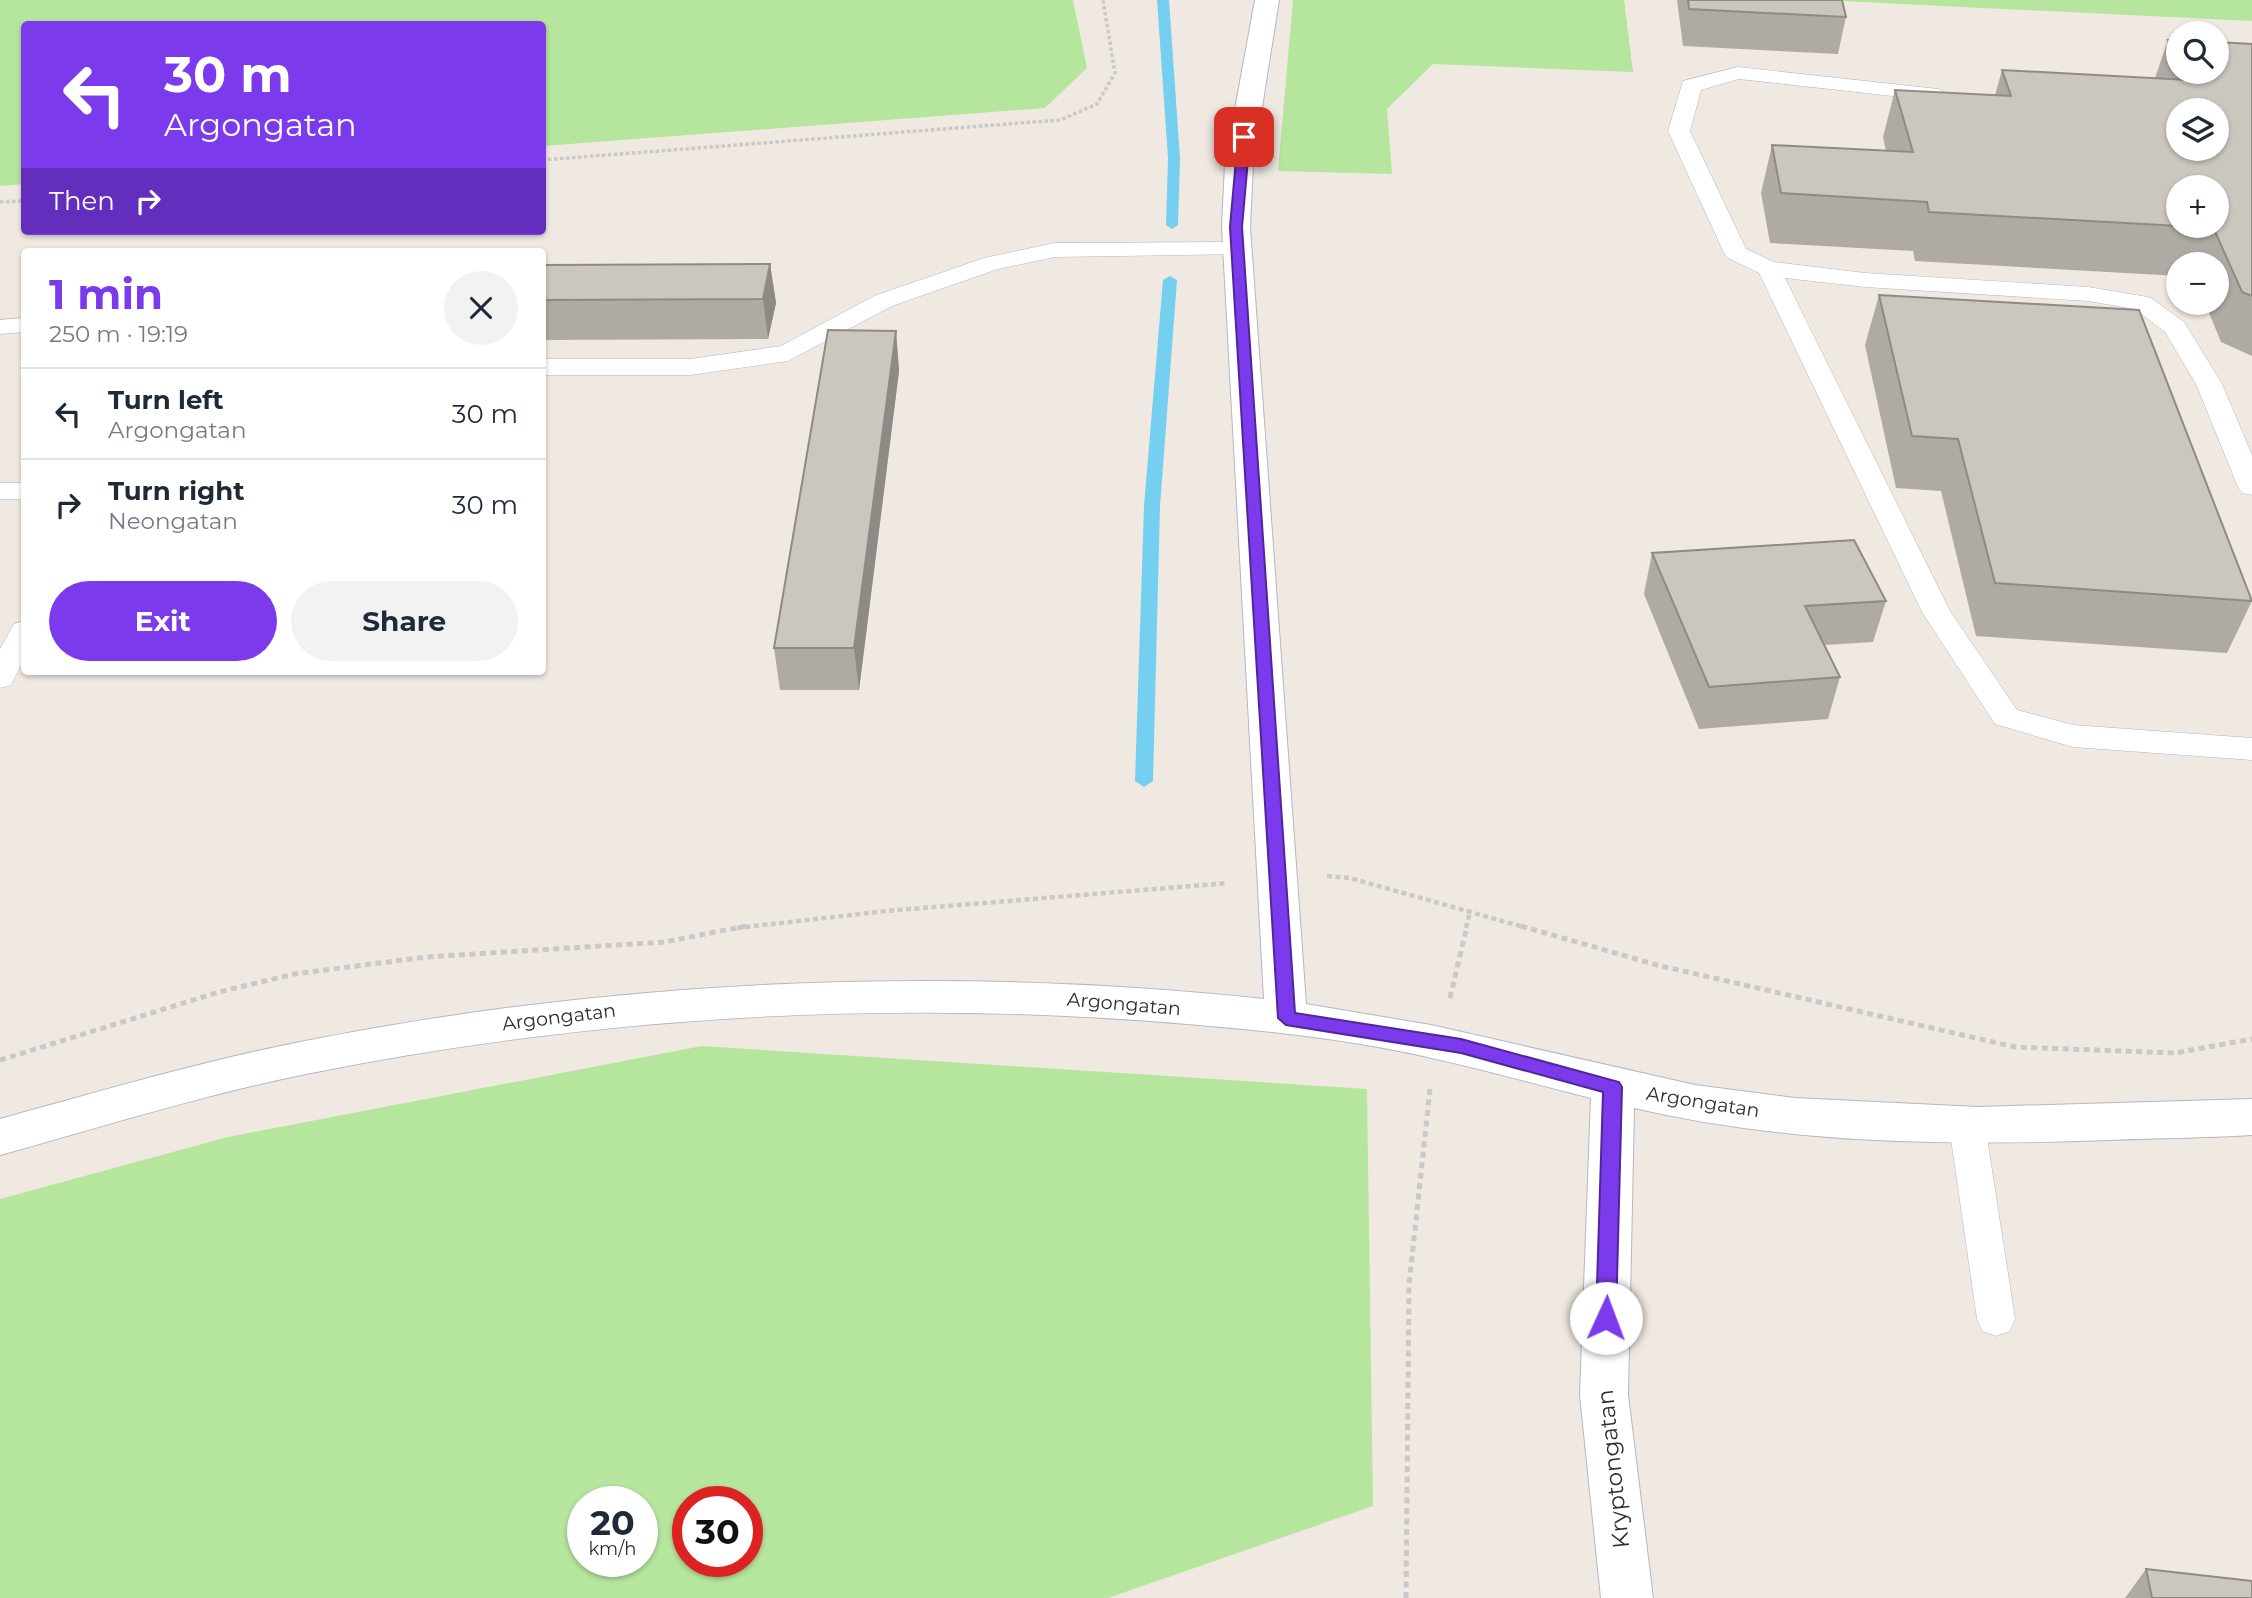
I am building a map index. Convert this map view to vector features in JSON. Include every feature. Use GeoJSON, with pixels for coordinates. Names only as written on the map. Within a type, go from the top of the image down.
{"type":"FeatureCollection","features":[{"type":"Feature","properties":{"kind":"street"},"geometry":{"type":"LineString","coordinates":[[1268,0],[1239,164],[1238,249],[1286,1018]]}},
{"type":"Feature","properties":{"kind":"street","name":"Argongatan"},"geometry":{"type":"LineString","coordinates":[[0,1137],[338,1051],[500,1024],[653,1006],[808,997],[1062,998],[1286,1018],[1461,1046],[1613,1087],[1749,1111],[1904,1125],[2252,1117]]}},
{"type":"Feature","properties":{"kind":"street","name":"Kryptongatan"},"geometry":{"type":"LineString","coordinates":[[1613,1087],[1604,1395],[1627,1598]]}},
{"type":"Feature","properties":{"kind":"lane"},"geometry":{"type":"LineString","coordinates":[[1966,97],[1738,73],[1691,86],[1679,131],[1736,253],[1769,269],[1865,280],[2088,295],[2142,303],[2175,327],[2182,338],[2209,384],[2252,487]]}},
{"type":"Feature","properties":{"kind":"lane"},"geometry":{"type":"LineString","coordinates":[[546,367],[690,367],[788,353],[883,301],[992,263],[1055,250],[1238,249]]}},
{"type":"Feature","properties":{"kind":"lane"},"geometry":{"type":"LineString","coordinates":[[1769,269],[1936,612],[2006,717],[2073,736],[2252,749]]}},
{"type":"Feature","properties":{"kind":"lane"},"geometry":{"type":"LineString","coordinates":[[0,327],[21,325]]}},
{"type":"Feature","properties":{"kind":"lane"},"geometry":{"type":"LineString","coordinates":[[0,491],[21,491]]}},
{"type":"Feature","properties":{"kind":"lane"},"geometry":{"type":"LineString","coordinates":[[0,678],[21,637]]}},
{"type":"Feature","properties":{"kind":"lane"},"geometry":{"type":"LineString","coordinates":[[1967,1125],[1996,1319]]}},
{"type":"Feature","properties":{"kind":"path"},"geometry":{"type":"LineString","coordinates":[[546,160],[1060,120],[1097,104],[1115,73],[1103,0]]}},
{"type":"Feature","properties":{"kind":"path"},"geometry":{"type":"LineString","coordinates":[[0,202],[21,201]]}},
{"type":"Feature","properties":{"kind":"path"},"geometry":{"type":"LineString","coordinates":[[0,1060],[51,1048],[146,1014],[230,989],[295,974],[356,965],[654,944],[781,921],[1323,876],[1350,877],[1657,965],[2015,1047],[2175,1053],[2252,1039]]}},
{"type":"Feature","properties":{"kind":"path"},"geometry":{"type":"LineString","coordinates":[[1452,987],[1470,912]]}},
{"type":"Feature","properties":{"kind":"path"},"geometry":{"type":"LineString","coordinates":[[1406,1598],[1409,1285],[1431,1082]]}},
{"type":"Feature","properties":{"kind":"green space"},"geometry":{"type":"Polygon","coordinates":[[[0,0],[1073,0],[1087,68],[1045,108],[546,146],[546,21],[21,21],[21,184],[0,186],[0,0]]]}},
{"type":"Feature","properties":{"kind":"green space"},"geometry":{"type":"Polygon","coordinates":[[[1293,0],[1624,0],[1633,72],[1433,64],[1387,109],[1392,174],[1278,171],[1293,0]]]}},
{"type":"Feature","properties":{"kind":"green space"},"geometry":{"type":"Polygon","coordinates":[[[1821,0],[2252,0],[2252,21],[1821,0]]]}},
{"type":"Feature","properties":{"kind":"green space"},"geometry":{"type":"Polygon","coordinates":[[[702,1046],[1367,1089],[1373,1506],[1108,1598],[0,1598],[0,1199],[228,1137],[702,1046]]]}},
{"type":"Feature","properties":{"kind":"building"},"geometry":{"type":"Polygon","coordinates":[[[1688,0],[1842,0],[1846,17],[1689,9],[1688,0]]]}},
{"type":"Feature","properties":{"kind":"building"},"geometry":{"type":"Polygon","coordinates":[[[2229,43],[2252,44],[2252,296],[2242,292],[2229,263],[2229,252],[2224,252],[2218,238],[2229,238],[2229,175],[2166,175],[2166,225],[1929,212],[1927,202],[1781,193],[1772,145],[1913,152],[1895,90],[2011,96],[2002,70],[2166,79],[2166,84],[2229,84],[2229,43]]]}},
{"type":"Feature","properties":{"kind":"building"},"geometry":{"type":"Polygon","coordinates":[[[770,264],[763,299],[546,300],[546,265],[770,264]]]}},
{"type":"Feature","properties":{"kind":"building"},"geometry":{"type":"Polygon","coordinates":[[[1879,295],[2139,310],[2252,601],[1995,583],[1958,439],[1912,436],[1879,295]]]}},
{"type":"Feature","properties":{"kind":"building"},"geometry":{"type":"Polygon","coordinates":[[[828,330],[896,331],[854,648],[774,648],[828,330]]]}},
{"type":"Feature","properties":{"kind":"building"},"geometry":{"type":"Polygon","coordinates":[[[1854,540],[1886,601],[1805,606],[1840,677],[1709,687],[1652,553],[1854,540]]]}},
{"type":"Feature","properties":{"kind":"building"},"geometry":{"type":"Polygon","coordinates":[[[2146,1569],[2252,1581],[2252,1598],[2152,1598],[2146,1569]]]}},
{"type":"Feature","properties":{"kind":"waterway"},"geometry":{"type":"LineString","coordinates":[[1163,0],[1174,158],[1172,225]]}},
{"type":"Feature","properties":{"kind":"waterway"},"geometry":{"type":"LineString","coordinates":[[1144,781],[1152,506],[1170,280]]}},
{"type":"Feature","properties":{"kind":"route"},"geometry":{"type":"LineString","coordinates":[[1244,137],[1239,164],[1236,227],[1286,1018],[1461,1046],[1613,1087],[1606,1318]]}}]}
